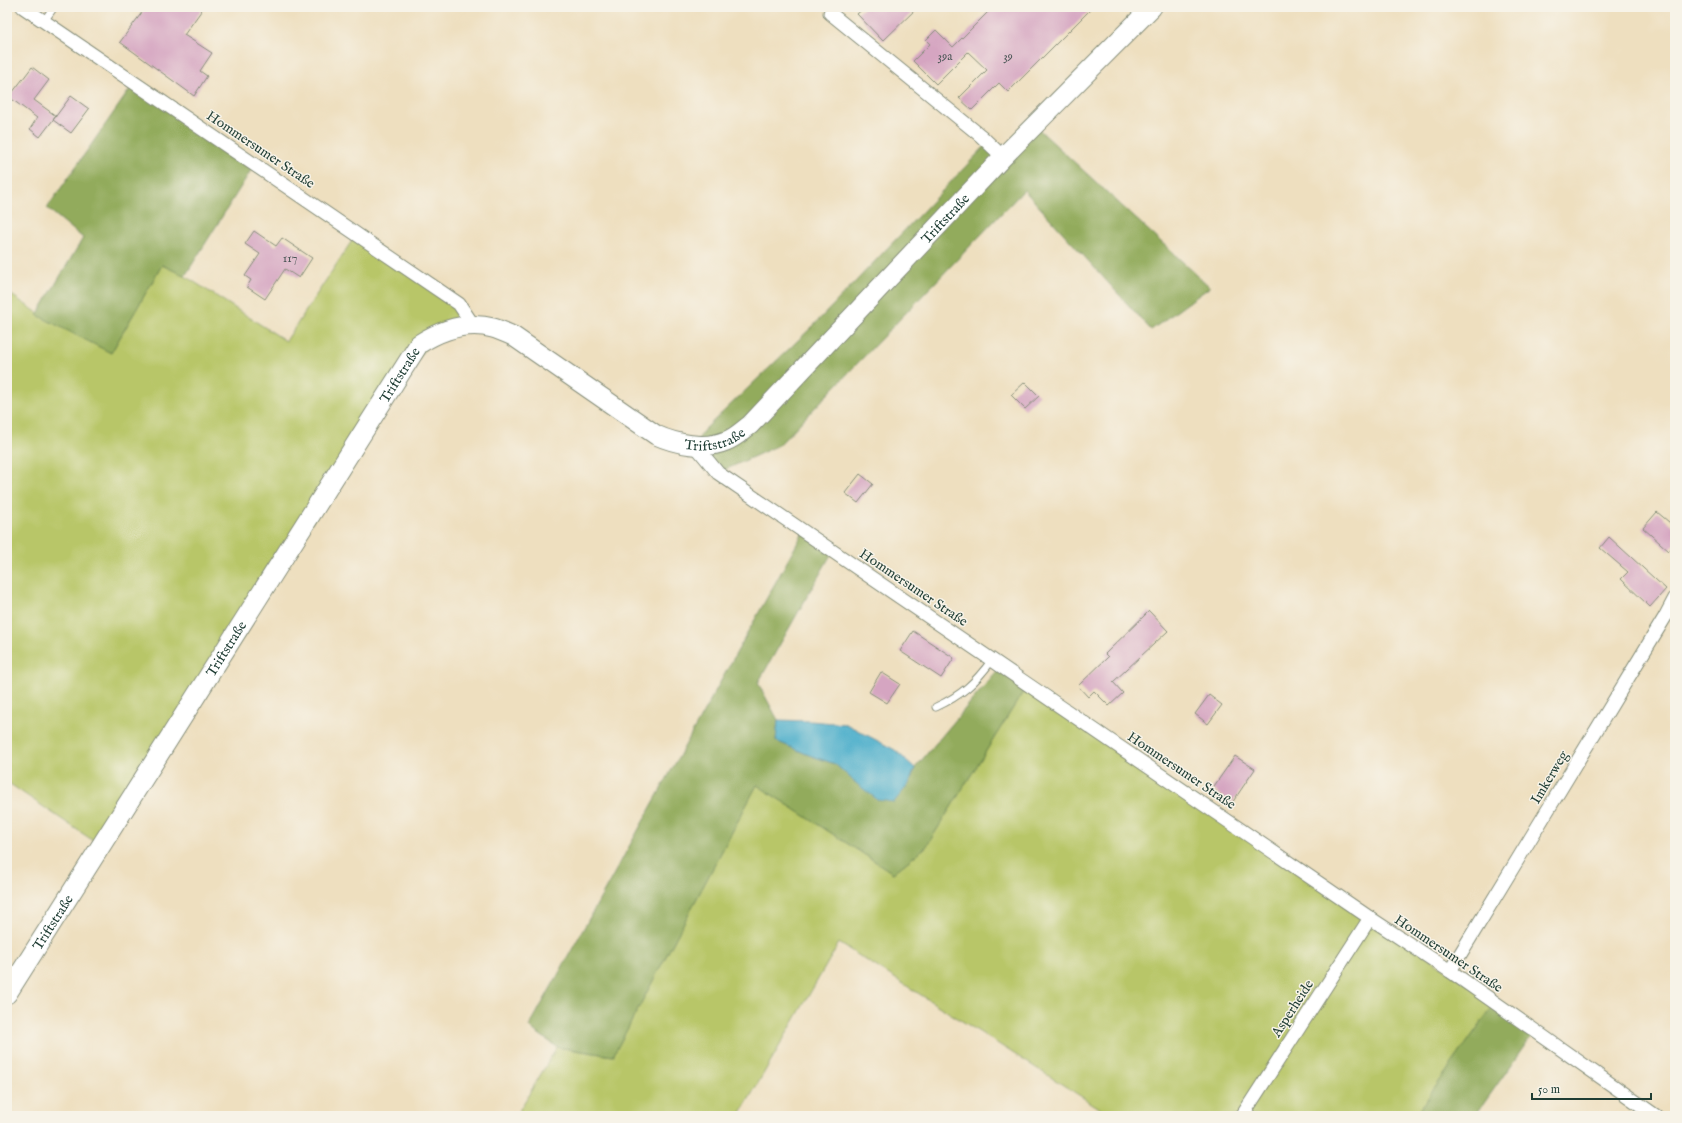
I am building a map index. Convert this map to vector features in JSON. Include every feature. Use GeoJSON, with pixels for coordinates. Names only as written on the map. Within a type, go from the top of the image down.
{"type":"FeatureCollection","features":[{"type":"Feature","properties":{"kind":"street","name":"Hommersumer Straße"},"geometry":{"type":"LineString","coordinates":[[23,7],[458,304],[473,325]]}},
{"type":"Feature","properties":{"kind":"street","name":"Triftstraße"},"geometry":{"type":"LineString","coordinates":[[7,994],[419,344],[434,335],[457,328],[473,325],[493,328],[513,336],[656,435],[672,442],[696,445],[713,445],[727,441],[750,425],[1003,157],[1152,7]]}},
{"type":"Feature","properties":{"kind":"street"},"geometry":{"type":"LineString","coordinates":[[830,13],[975,131],[1003,157]]}},
{"type":"Feature","properties":{"kind":"street","name":"Hommersumer Straße"},"geometry":{"type":"LineString","coordinates":[[696,445],[718,472],[1370,918],[1450,971],[1656,1116]]}},
{"type":"Feature","properties":{"kind":"street","name":"Imkerweg"},"geometry":{"type":"LineString","coordinates":[[1450,971],[1665,617],[1675,598]]}},
{"type":"Feature","properties":{"kind":"street","name":"Asperheide"},"geometry":{"type":"LineString","coordinates":[[1242,1116],[1370,918]]}},
{"type":"Feature","properties":{"kind":"lane"},"geometry":{"type":"LineString","coordinates":[[44,21],[54,7]]}},
{"type":"Feature","properties":{"kind":"lane"},"geometry":{"type":"LineString","coordinates":[[936,707],[954,699],[969,688],[992,660]]}},
{"type":"Feature","properties":{"kind":"green space"},"geometry":{"type":"Polygon","coordinates":[[[135,82],[255,164],[185,276],[162,265],[111,353],[37,315],[83,238],[47,208],[135,82]]]}},
{"type":"Feature","properties":{"kind":"green space"},"geometry":{"type":"Polygon","coordinates":[[[1034,125],[1210,287],[1151,330],[1024,190],[779,445],[718,473],[695,445],[703,431],[813,326],[988,143],[1003,157],[1034,125]]]}},
{"type":"Feature","properties":{"kind":"green space"},"geometry":{"type":"Polygon","coordinates":[[[357,233],[459,304],[473,325],[434,335],[101,846],[7,782],[7,292],[38,313],[111,353],[162,265],[185,276],[286,341],[357,233]]]}},
{"type":"Feature","properties":{"kind":"green space"},"geometry":{"type":"Polygon","coordinates":[[[804,531],[833,551],[758,683],[778,720],[776,741],[835,764],[857,784],[909,784],[915,768],[1001,666],[1028,684],[926,847],[893,873],[757,785],[613,1056],[557,1047],[529,1027],[804,531]]]}},
{"type":"Feature","properties":{"kind":"green space"},"geometry":{"type":"Polygon","coordinates":[[[1028,684],[1495,1003],[1415,1116],[1112,1116],[839,943],[739,1116],[516,1116],[557,1047],[613,1056],[757,785],[893,873],[926,847],[1028,684]]]}},
{"type":"Feature","properties":{"kind":"green space"},"geometry":{"type":"Polygon","coordinates":[[[1495,1003],[1535,1031],[1475,1116],[1415,1116],[1495,1003]]]}},
{"type":"Feature","properties":{"kind":"water"},"geometry":{"type":"Polygon","coordinates":[[[778,720],[846,724],[895,750],[915,768],[909,784],[894,802],[878,800],[857,784],[835,764],[776,741],[778,720]]]}},
{"type":"Feature","properties":{"kind":"building"},"geometry":{"type":"Polygon","coordinates":[[[146,7],[204,7],[184,35],[212,53],[200,71],[207,76],[194,96],[120,42],[146,7]]]}},
{"type":"Feature","properties":{"kind":"building"},"geometry":{"type":"Polygon","coordinates":[[[865,7],[918,7],[883,41],[857,14],[865,7]]]}},
{"type":"Feature","properties":{"kind":"building"},"geometry":{"type":"Polygon","coordinates":[[[993,7],[1093,7],[1008,92],[999,83],[972,110],[959,98],[987,70],[968,52],[936,84],[913,61],[930,44],[926,40],[936,30],[953,47],[993,7]]]}},
{"type":"Feature","properties":{"kind":"building"},"geometry":{"type":"Polygon","coordinates":[[[32,67],[49,80],[34,100],[56,116],[40,137],[30,129],[37,118],[9,97],[32,67]]]}},
{"type":"Feature","properties":{"kind":"building"},"geometry":{"type":"Polygon","coordinates":[[[71,96],[89,109],[71,133],[53,120],[71,96]]]}},
{"type":"Feature","properties":{"kind":"building"},"geometry":{"type":"Polygon","coordinates":[[[254,231],[276,246],[282,238],[312,258],[299,278],[285,269],[265,299],[247,287],[251,280],[245,276],[260,254],[245,244],[254,231]]]}},
{"type":"Feature","properties":{"kind":"building"},"geometry":{"type":"Polygon","coordinates":[[[1025,382],[1039,396],[1025,409],[1011,395],[1025,382]]]}},
{"type":"Feature","properties":{"kind":"building"},"geometry":{"type":"Polygon","coordinates":[[[860,474],[873,484],[858,503],[845,493],[860,474]]]}},
{"type":"Feature","properties":{"kind":"building"},"geometry":{"type":"Polygon","coordinates":[[[1657,512],[1675,527],[1675,544],[1669,551],[1643,528],[1657,512]]]}},
{"type":"Feature","properties":{"kind":"building"},"geometry":{"type":"Polygon","coordinates":[[[1609,537],[1666,589],[1650,607],[1621,579],[1628,572],[1600,548],[1609,537]]]}},
{"type":"Feature","properties":{"kind":"building"},"geometry":{"type":"Polygon","coordinates":[[[1149,611],[1168,631],[1113,682],[1123,693],[1109,706],[1094,691],[1088,697],[1078,686],[1108,657],[1105,654],[1149,611]]]}},
{"type":"Feature","properties":{"kind":"building"},"geometry":{"type":"Polygon","coordinates":[[[913,631],[954,658],[941,678],[900,651],[913,631]]]}},
{"type":"Feature","properties":{"kind":"building"},"geometry":{"type":"Polygon","coordinates":[[[881,672],[900,684],[887,703],[869,692],[881,672]]]}},
{"type":"Feature","properties":{"kind":"building"},"geometry":{"type":"Polygon","coordinates":[[[1209,695],[1222,705],[1208,724],[1195,714],[1209,695]]]}},
{"type":"Feature","properties":{"kind":"building"},"geometry":{"type":"Polygon","coordinates":[[[1235,756],[1255,769],[1232,803],[1212,789],[1235,756]]]}}]}
